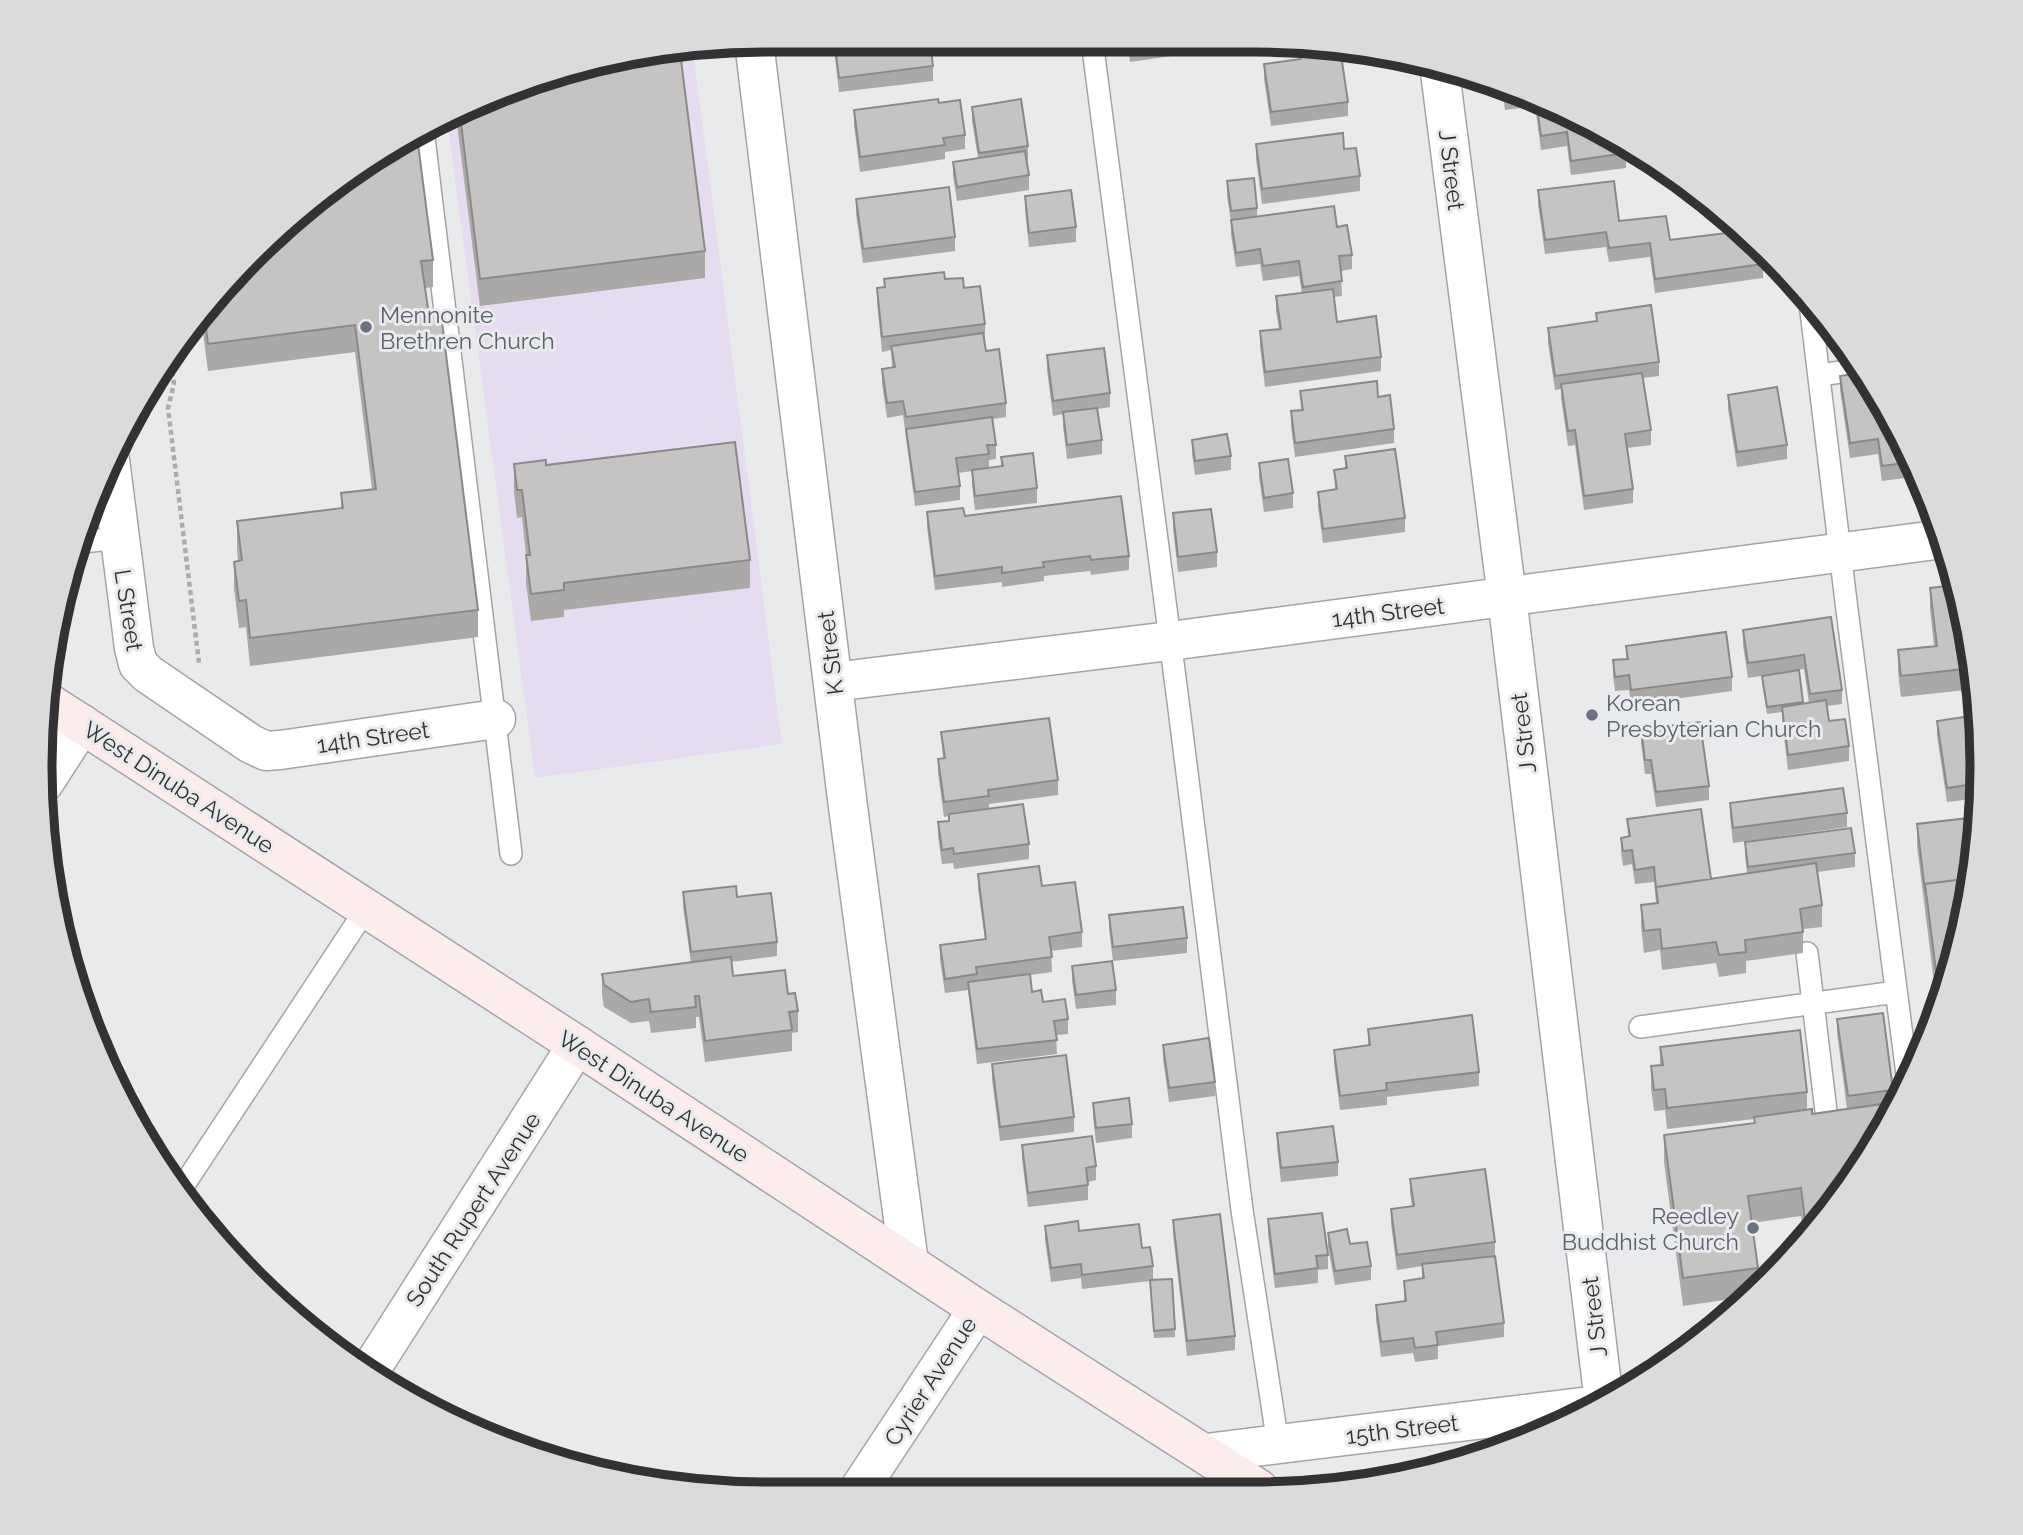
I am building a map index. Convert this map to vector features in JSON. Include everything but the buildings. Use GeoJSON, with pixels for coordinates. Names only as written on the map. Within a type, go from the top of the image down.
{"type":"FeatureCollection","features":[{"type":"Feature","properties":{"kind":"street","name":"K Street"},"geometry":{"type":"LineString","coordinates":[[755,53],[848,807],[909,1264]]}},
{"type":"Feature","properties":{"kind":"street","name":"J Street"},"geometry":{"type":"LineString","coordinates":[[1441,77],[1507,597],[1603,1392]]}},
{"type":"Feature","properties":{"kind":"street","name":"L Street"},"geometry":{"type":"LineString","coordinates":[[106,497],[101,540],[138,664],[148,674],[251,744]]}},
{"type":"Feature","properties":{"kind":"street","name":"14th Street"},"geometry":{"type":"LineString","coordinates":[[834,682],[1170,641],[1934,540]]}},
{"type":"Feature","properties":{"kind":"street","name":"West Dinuba Avenue"},"geometry":{"type":"LineString","coordinates":[[55,707],[578,1045],[978,1309],[1249,1482]]}},
{"type":"Feature","properties":{"kind":"street","name":"14th Street"},"geometry":{"type":"LineString","coordinates":[[251,744],[266,751],[280,750],[496,719]]}},
{"type":"Feature","properties":{"kind":"street"},"geometry":{"type":"LineString","coordinates":[[52,770],[82,724]]}},
{"type":"Feature","properties":{"kind":"street","name":"South Rupert Avenue"},"geometry":{"type":"LineString","coordinates":[[374,1364],[578,1045]]}},
{"type":"Feature","properties":{"kind":"street","name":"Cyrier Avenue"},"geometry":{"type":"LineString","coordinates":[[865,1482],[978,1309]]}},
{"type":"Feature","properties":{"kind":"street","name":"15th Street"},"geometry":{"type":"LineString","coordinates":[[1206,1453],[1574,1408]]}},
{"type":"Feature","properties":{"kind":"lane"},"geometry":{"type":"LineString","coordinates":[[1093,52],[1242,1210],[1278,1444]]}},
{"type":"Feature","properties":{"kind":"lane"},"geometry":{"type":"LineString","coordinates":[[424,140],[511,854]]}},
{"type":"Feature","properties":{"kind":"lane"},"geometry":{"type":"LineString","coordinates":[[1812,319],[1906,1064]]}},
{"type":"Feature","properties":{"kind":"lane"},"geometry":{"type":"LineString","coordinates":[[1819,374],[1850,370]]}},
{"type":"Feature","properties":{"kind":"lane"},"geometry":{"type":"LineString","coordinates":[[186,1183],[366,909]]}},
{"type":"Feature","properties":{"kind":"lane"},"geometry":{"type":"LineString","coordinates":[[1807,953],[1828,1119]]}},
{"type":"Feature","properties":{"kind":"lane"},"geometry":{"type":"LineString","coordinates":[[1640,1027],[1896,992]]}},
{"type":"Feature","properties":{"kind":"path"},"geometry":{"type":"LineString","coordinates":[[172,371],[174,384],[168,408],[199,664]]}},
{"type":"Feature","properties":{"kind":"shaded area"},"geometry":{"type":"Polygon","coordinates":[[[694,57],[782,744],[535,778],[448,128],[538,90],[582,77],[628,66],[694,57]]]}},
{"type":"Feature","properties":{"kind":"place","name":"Mennonite Brethren Church"},"geometry":{"type":"Point","coordinates":[366,327]}},
{"type":"Feature","properties":{"kind":"place","name":"Korean Presbyterian Church"},"geometry":{"type":"Point","coordinates":[1592,715]}},
{"type":"Feature","properties":{"kind":"place","name":"Reedley Buddhist Church"},"geometry":{"type":"Point","coordinates":[1753,1228]}}]}
